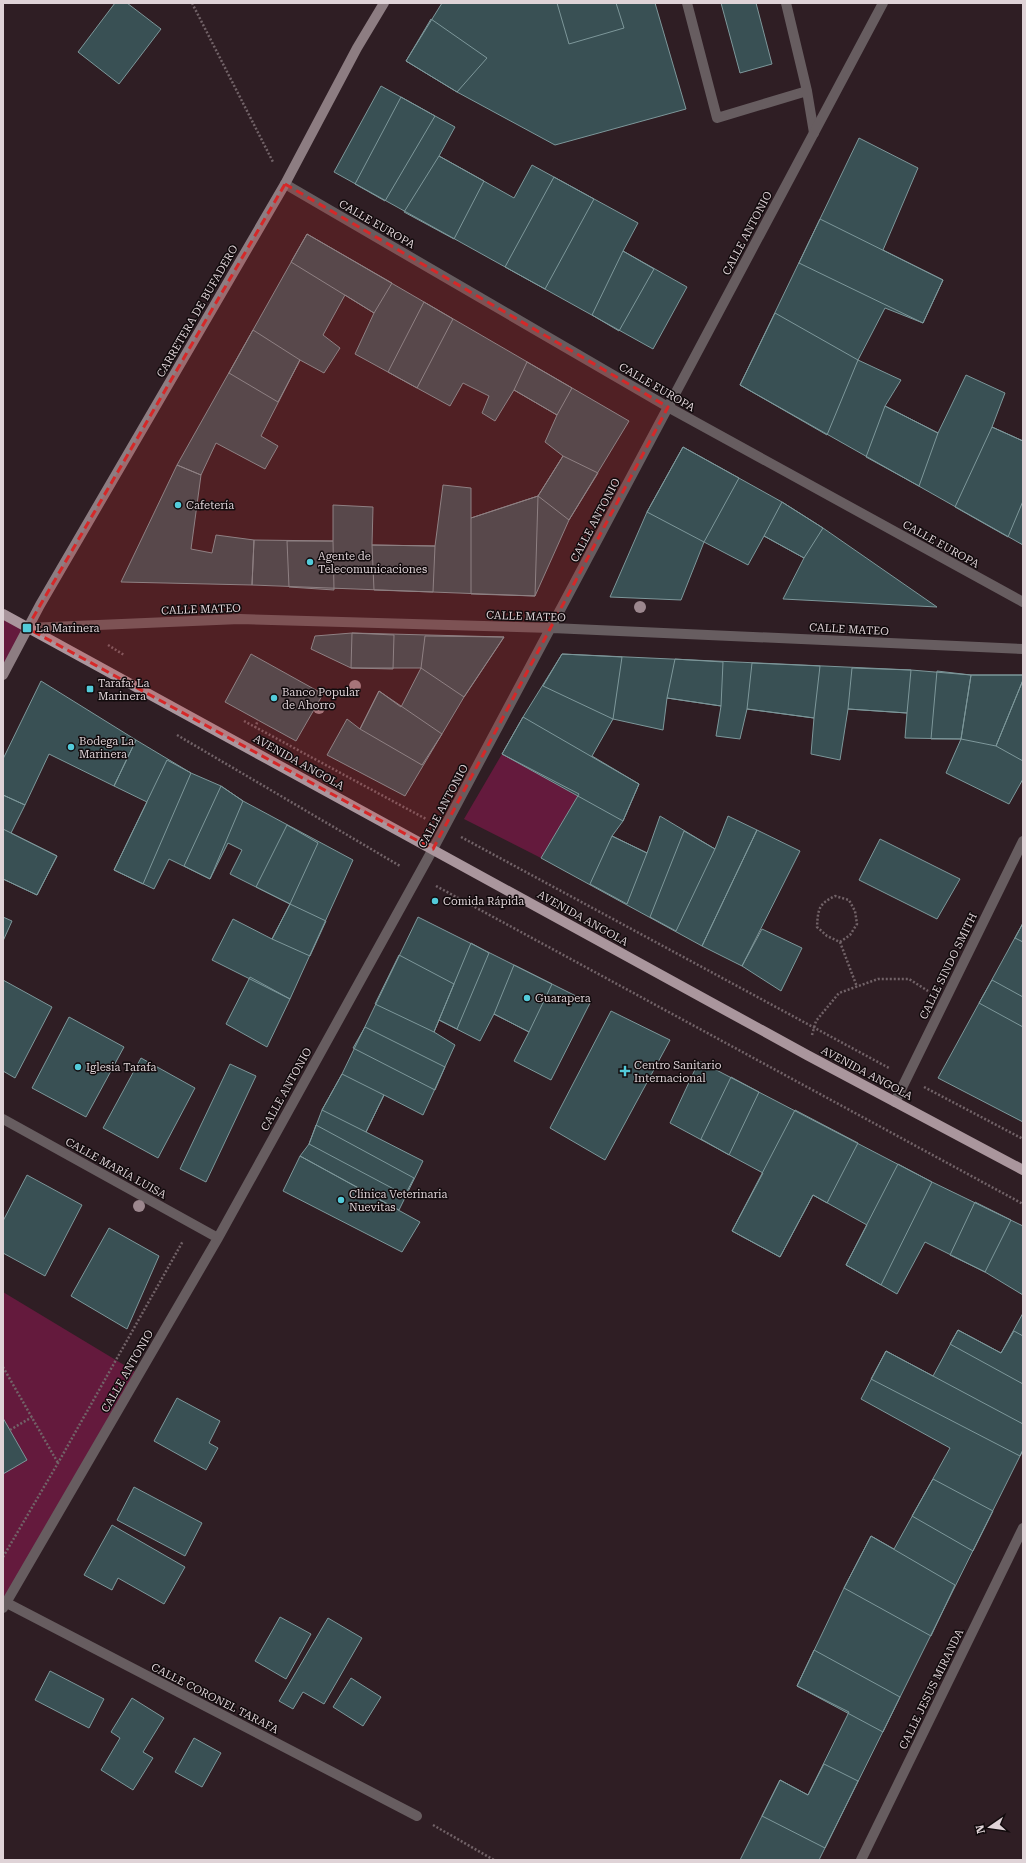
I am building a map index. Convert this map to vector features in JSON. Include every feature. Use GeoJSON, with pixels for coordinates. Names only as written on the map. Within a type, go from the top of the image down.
{"type":"FeatureCollection","features":[{"type":"Feature","properties":{"kind":"main road","name":"CARRETERA DE BUFADERO"},"geometry":{"type":"LineString","coordinates":[[3,675],[27,628],[285,184],[357,48],[384,3]]}},
{"type":"Feature","properties":{"kind":"main road","name":"AVENIDA ANGOLA"},"geometry":{"type":"LineString","coordinates":[[3,614],[807,1055],[1023,1170]]}},
{"type":"Feature","properties":{"kind":"street"},"geometry":{"type":"LineString","coordinates":[[687,3],[717,118],[807,91]]}},
{"type":"Feature","properties":{"kind":"street"},"geometry":{"type":"LineString","coordinates":[[786,3],[807,91],[814,133]]}},
{"type":"Feature","properties":{"kind":"street","name":"CALLE ANTONIO"},"geometry":{"type":"LineString","coordinates":[[4,1604],[218,1238],[433,850],[883,3]]}},
{"type":"Feature","properties":{"kind":"street","name":"CALLE EUROPA"},"geometry":{"type":"LineString","coordinates":[[285,184],[668,407],[1023,602]]}},
{"type":"Feature","properties":{"kind":"street","name":"CALLE MATEO"},"geometry":{"type":"LineString","coordinates":[[27,628],[240,619],[552,628],[1023,649]]}},
{"type":"Feature","properties":{"kind":"street","name":"CALLE SINDO SMITH"},"geometry":{"type":"LineString","coordinates":[[894,1102],[1023,841]]}},
{"type":"Feature","properties":{"kind":"street","name":"CALLE MARÍA LUISA"},"geometry":{"type":"LineString","coordinates":[[3,1119],[218,1238]]}},
{"type":"Feature","properties":{"kind":"street","name":"CALLE JESUS MIRANDA"},"geometry":{"type":"LineString","coordinates":[[861,1860],[1023,1528]]}},
{"type":"Feature","properties":{"kind":"street","name":"CALLE CORONEL TARAFA"},"geometry":{"type":"LineString","coordinates":[[4,1604],[417,1816]]}},
{"type":"Feature","properties":{"kind":"path"},"geometry":{"type":"LineString","coordinates":[[192,3],[285,184]]}},
{"type":"Feature","properties":{"kind":"path"},"geometry":{"type":"LineString","coordinates":[[75,626],[130,658]]}},
{"type":"Feature","properties":{"kind":"path"},"geometry":{"type":"LineString","coordinates":[[241,719],[906,1078],[1023,1139]]}},
{"type":"Feature","properties":{"kind":"path"},"geometry":{"type":"LineString","coordinates":[[172,732],[418,876],[1023,1204]]}},
{"type":"Feature","properties":{"kind":"path"},"geometry":{"type":"LineString","coordinates":[[840,942],[850,935],[857,924],[855,911],[849,900],[835,896],[822,902],[817,913],[817,927],[827,936],[840,942],[857,987]]}},
{"type":"Feature","properties":{"kind":"path"},"geometry":{"type":"LineString","coordinates":[[807,1055],[816,1021],[840,993],[878,979],[909,979],[944,1001]]}},
{"type":"Feature","properties":{"kind":"path"},"geometry":{"type":"LineString","coordinates":[[3,1557],[58,1464],[192,1224]]}},
{"type":"Feature","properties":{"kind":"path"},"geometry":{"type":"LineString","coordinates":[[3,1367],[58,1464]]}},
{"type":"Feature","properties":{"kind":"path"},"geometry":{"type":"LineString","coordinates":[[10,1430],[32,1417]]}},
{"type":"Feature","properties":{"kind":"path"},"geometry":{"type":"LineString","coordinates":[[417,1816],[494,1860]]}},
{"type":"Feature","properties":{"kind":"highlighted area"},"geometry":{"type":"Polygon","coordinates":[[[285,184],[668,407],[433,849],[27,628],[285,184]]]}},
{"type":"Feature","properties":{"kind":"shaded area"},"geometry":{"type":"Polygon","coordinates":[[[3,614],[27,628],[3,675],[3,614]]]}},
{"type":"Feature","properties":{"kind":"shaded area"},"geometry":{"type":"Polygon","coordinates":[[[502,754],[579,794],[541,858],[464,819],[502,754]]]}},
{"type":"Feature","properties":{"kind":"shaded area"},"geometry":{"type":"Polygon","coordinates":[[[3,1292],[139,1374],[3,1601],[3,1292]]]}},
{"type":"Feature","properties":{"kind":"building"},"geometry":{"type":"Polygon","coordinates":[[[115,3],[127,3],[161,29],[119,84],[78,52],[115,3]]]}},
{"type":"Feature","properties":{"kind":"building"},"geometry":{"type":"Polygon","coordinates":[[[442,3],[655,3],[686,109],[555,145],[457,92],[406,61],[442,3]]]}},
{"type":"Feature","properties":{"kind":"building"},"geometry":{"type":"Polygon","coordinates":[[[557,3],[616,3],[624,28],[569,44],[557,3]]]}},
{"type":"Feature","properties":{"kind":"building"},"geometry":{"type":"Polygon","coordinates":[[[721,3],[756,3],[772,64],[740,73],[721,3]]]}},
{"type":"Feature","properties":{"kind":"building"},"geometry":{"type":"Polygon","coordinates":[[[431,19],[487,58],[457,92],[406,61],[431,19]]]}},
{"type":"Feature","properties":{"kind":"building"},"geometry":{"type":"Polygon","coordinates":[[[381,86],[455,127],[439,156],[514,198],[532,165],[638,223],[623,251],[687,287],[653,349],[334,172],[381,86]]]}},
{"type":"Feature","properties":{"kind":"building"},"geometry":{"type":"Polygon","coordinates":[[[401,97],[435,116],[385,201],[355,184],[401,97]]]}},
{"type":"Feature","properties":{"kind":"building"},"geometry":{"type":"Polygon","coordinates":[[[859,138],[918,168],[883,250],[943,280],[923,323],[885,308],[858,360],[901,380],[885,406],[938,433],[966,375],[1005,393],[992,427],[1023,441],[1023,545],[740,385],[859,138]]]}},
{"type":"Feature","properties":{"kind":"building"},"geometry":{"type":"Polygon","coordinates":[[[439,156],[484,181],[454,239],[404,212],[439,156]]]}},
{"type":"Feature","properties":{"kind":"building"},"geometry":{"type":"Polygon","coordinates":[[[554,177],[594,199],[545,289],[505,267],[554,177]]]}},
{"type":"Feature","properties":{"kind":"building"},"geometry":{"type":"Polygon","coordinates":[[[820,219],[943,280],[923,323],[799,263],[820,219]]]}},
{"type":"Feature","properties":{"kind":"building"},"geometry":{"type":"Polygon","coordinates":[[[307,234],[392,283],[374,313],[291,262],[307,234]]]}},
{"type":"Feature","properties":{"kind":"building"},"geometry":{"type":"Polygon","coordinates":[[[307,234],[629,421],[569,520],[535,596],[252,585],[254,540],[333,541],[333,505],[373,507],[372,545],[435,546],[443,485],[471,488],[471,518],[538,496],[563,456],[545,442],[557,415],[514,390],[495,421],[482,413],[489,396],[463,383],[450,406],[355,354],[374,313],[345,295],[323,335],[340,348],[324,373],[300,360],[261,436],[278,446],[265,469],[216,443],[201,475],[177,465],[307,234]]]}},
{"type":"Feature","properties":{"kind":"building"},"geometry":{"type":"Polygon","coordinates":[[[623,251],[654,269],[619,331],[592,315],[623,251]]]}},
{"type":"Feature","properties":{"kind":"building"},"geometry":{"type":"Polygon","coordinates":[[[424,302],[453,319],[417,388],[388,372],[424,302]]]}},
{"type":"Feature","properties":{"kind":"building"},"geometry":{"type":"Polygon","coordinates":[[[775,313],[858,360],[827,435],[740,385],[775,313]]]}},
{"type":"Feature","properties":{"kind":"building"},"geometry":{"type":"Polygon","coordinates":[[[253,330],[300,360],[278,402],[229,373],[253,330]]]}},
{"type":"Feature","properties":{"kind":"building"},"geometry":{"type":"Polygon","coordinates":[[[527,362],[572,388],[557,415],[514,390],[527,362]]]}},
{"type":"Feature","properties":{"kind":"building"},"geometry":{"type":"Polygon","coordinates":[[[885,406],[938,433],[919,486],[866,457],[885,406]]]}},
{"type":"Feature","properties":{"kind":"building"},"geometry":{"type":"Polygon","coordinates":[[[992,427],[1023,441],[1023,501],[1008,537],[955,507],[992,427]]]}},
{"type":"Feature","properties":{"kind":"building"},"geometry":{"type":"Polygon","coordinates":[[[683,447],[739,478],[704,542],[647,512],[683,447]]]}},
{"type":"Feature","properties":{"kind":"building"},"geometry":{"type":"Polygon","coordinates":[[[683,447],[782,502],[823,528],[937,607],[783,599],[804,558],[764,536],[748,565],[704,542],[681,600],[610,597],[647,512],[683,447]]]}},
{"type":"Feature","properties":{"kind":"building"},"geometry":{"type":"Polygon","coordinates":[[[563,456],[598,473],[569,520],[538,496],[563,456]]]}},
{"type":"Feature","properties":{"kind":"building","name":"Cafetería"},"geometry":{"type":"Polygon","coordinates":[[[177,465],[201,475],[191,549],[212,553],[216,535],[254,540],[252,585],[121,582],[177,465]]]}},
{"type":"Feature","properties":{"kind":"building"},"geometry":{"type":"Polygon","coordinates":[[[538,496],[535,596],[471,594],[471,518],[538,496]]]}},
{"type":"Feature","properties":{"kind":"building"},"geometry":{"type":"Polygon","coordinates":[[[782,502],[823,528],[804,558],[764,536],[782,502]]]}},
{"type":"Feature","properties":{"kind":"building"},"geometry":{"type":"Polygon","coordinates":[[[287,541],[333,541],[334,590],[289,587],[287,541]]]}},
{"type":"Feature","properties":{"kind":"building"},"geometry":{"type":"Polygon","coordinates":[[[372,545],[435,546],[433,592],[374,590],[372,545]]]}},
{"type":"Feature","properties":{"kind":"building"},"geometry":{"type":"Polygon","coordinates":[[[352,633],[504,637],[464,697],[405,796],[327,755],[347,719],[360,729],[379,691],[401,707],[421,668],[351,668],[311,649],[315,636],[352,633]]]}},
{"type":"Feature","properties":{"kind":"building"},"geometry":{"type":"Polygon","coordinates":[[[352,633],[394,635],[393,669],[351,668],[352,633]]]}},
{"type":"Feature","properties":{"kind":"building"},"geometry":{"type":"Polygon","coordinates":[[[425,636],[504,637],[464,697],[421,668],[425,636]]]}},
{"type":"Feature","properties":{"kind":"building","name":"Banco Popular de Ahorro"},"geometry":{"type":"Polygon","coordinates":[[[251,654],[323,694],[296,741],[225,702],[251,654]]]}},
{"type":"Feature","properties":{"kind":"building"},"geometry":{"type":"Polygon","coordinates":[[[562,654],[911,670],[971,675],[1023,675],[1023,779],[1009,804],[946,773],[961,739],[905,738],[907,713],[848,709],[840,760],[811,754],[814,718],[747,709],[740,739],[716,736],[721,706],[667,698],[663,730],[613,719],[592,756],[639,784],[623,821],[612,836],[647,853],[660,816],[715,849],[728,816],[757,830],[702,946],[541,858],[579,794],[502,754],[562,654]]]}},
{"type":"Feature","properties":{"kind":"building"},"geometry":{"type":"Polygon","coordinates":[[[562,654],[622,657],[613,719],[543,686],[562,654]]]}},
{"type":"Feature","properties":{"kind":"building"},"geometry":{"type":"Polygon","coordinates":[[[675,659],[723,662],[721,706],[667,698],[675,659]]]}},
{"type":"Feature","properties":{"kind":"building"},"geometry":{"type":"Polygon","coordinates":[[[752,663],[820,666],[814,718],[747,709],[752,663]]]}},
{"type":"Feature","properties":{"kind":"building"},"geometry":{"type":"Polygon","coordinates":[[[852,668],[911,670],[907,713],[848,709],[852,668]]]}},
{"type":"Feature","properties":{"kind":"building"},"geometry":{"type":"Polygon","coordinates":[[[937,671],[971,675],[961,739],[931,739],[937,671]]]}},
{"type":"Feature","properties":{"kind":"building"},"geometry":{"type":"Polygon","coordinates":[[[971,675],[1023,675],[1023,680],[996,746],[961,739],[971,675]]]}},
{"type":"Feature","properties":{"kind":"building"},"geometry":{"type":"Polygon","coordinates":[[[1023,680],[1023,761],[996,746],[1023,680]]]}},
{"type":"Feature","properties":{"kind":"building","name":"Bodega La Marinera"},"geometry":{"type":"Polygon","coordinates":[[[41,681],[136,740],[114,786],[49,754],[25,805],[3,795],[3,759],[41,681]]]}},
{"type":"Feature","properties":{"kind":"building"},"geometry":{"type":"Polygon","coordinates":[[[379,691],[442,734],[422,765],[360,729],[379,691]]]}},
{"type":"Feature","properties":{"kind":"building"},"geometry":{"type":"Polygon","coordinates":[[[523,717],[639,784],[623,821],[502,754],[523,717]]]}},
{"type":"Feature","properties":{"kind":"building"},"geometry":{"type":"Polygon","coordinates":[[[136,740],[191,773],[221,786],[243,801],[353,860],[290,999],[212,960],[233,919],[272,939],[290,904],[230,874],[242,850],[228,843],[210,879],[169,859],[154,889],[114,870],[147,802],[114,786],[136,740]]]}},
{"type":"Feature","properties":{"kind":"building"},"geometry":{"type":"Polygon","coordinates":[[[167,760],[191,773],[143,884],[114,870],[167,760]]]}},
{"type":"Feature","properties":{"kind":"building"},"geometry":{"type":"Polygon","coordinates":[[[221,786],[243,801],[210,879],[184,866],[221,786]]]}},
{"type":"Feature","properties":{"kind":"building"},"geometry":{"type":"Polygon","coordinates":[[[3,795],[25,805],[11,833],[57,856],[37,895],[3,879],[3,795]]]}},
{"type":"Feature","properties":{"kind":"building"},"geometry":{"type":"Polygon","coordinates":[[[287,825],[318,843],[290,904],[256,887],[287,825]]]}},
{"type":"Feature","properties":{"kind":"building"},"geometry":{"type":"Polygon","coordinates":[[[3,829],[57,856],[37,895],[3,879],[3,829]]]}},
{"type":"Feature","properties":{"kind":"building"},"geometry":{"type":"Polygon","coordinates":[[[757,830],[800,851],[742,966],[702,946],[757,830]]]}},
{"type":"Feature","properties":{"kind":"building"},"geometry":{"type":"Polygon","coordinates":[[[684,831],[715,849],[676,931],[650,917],[684,831]]]}},
{"type":"Feature","properties":{"kind":"building"},"geometry":{"type":"Polygon","coordinates":[[[612,836],[647,853],[627,904],[590,884],[612,836]]]}},
{"type":"Feature","properties":{"kind":"building"},"geometry":{"type":"Polygon","coordinates":[[[880,839],[960,879],[937,919],[859,880],[880,839]]]}},
{"type":"Feature","properties":{"kind":"building"},"geometry":{"type":"Polygon","coordinates":[[[290,904],[326,921],[310,956],[272,939],[290,904]]]}},
{"type":"Feature","properties":{"kind":"building"},"geometry":{"type":"Polygon","coordinates":[[[3,917],[12,921],[3,941],[3,917]]]}},
{"type":"Feature","properties":{"kind":"building"},"geometry":{"type":"Polygon","coordinates":[[[418,917],[590,1003],[551,1080],[514,1061],[529,1032],[494,1014],[480,1041],[439,1020],[434,1032],[455,1045],[423,1115],[384,1095],[366,1132],[423,1161],[399,1210],[300,1156],[309,1144],[322,1110],[342,1074],[418,917]]]}},
{"type":"Feature","properties":{"kind":"building"},"geometry":{"type":"Polygon","coordinates":[[[1023,923],[1023,1122],[938,1078],[1023,923]]]}},
{"type":"Feature","properties":{"kind":"building"},"geometry":{"type":"Polygon","coordinates":[[[1023,923],[1023,942],[1015,938],[1023,923]]]}},
{"type":"Feature","properties":{"kind":"building"},"geometry":{"type":"Polygon","coordinates":[[[762,929],[802,948],[781,991],[742,966],[762,929]]]}},
{"type":"Feature","properties":{"kind":"building"},"geometry":{"type":"Polygon","coordinates":[[[471,943],[489,953],[457,1029],[439,1020],[471,943]]]}},
{"type":"Feature","properties":{"kind":"building"},"geometry":{"type":"Polygon","coordinates":[[[399,955],[454,984],[434,1032],[375,1004],[399,955]]]}},
{"type":"Feature","properties":{"kind":"building"},"geometry":{"type":"Polygon","coordinates":[[[514,965],[552,984],[529,1032],[494,1014],[514,965]]]}},
{"type":"Feature","properties":{"kind":"building"},"geometry":{"type":"Polygon","coordinates":[[[250,977],[290,999],[267,1047],[226,1024],[250,977]]]}},
{"type":"Feature","properties":{"kind":"building"},"geometry":{"type":"Polygon","coordinates":[[[3,980],[52,1007],[15,1078],[3,1071],[3,980]]]}},
{"type":"Feature","properties":{"kind":"building"},"geometry":{"type":"Polygon","coordinates":[[[992,980],[1023,997],[1023,1027],[979,1003],[992,980]]]}},
{"type":"Feature","properties":{"kind":"building"},"geometry":{"type":"Polygon","coordinates":[[[611,1011],[670,1040],[605,1160],[550,1128],[611,1011]]]}},
{"type":"Feature","properties":{"kind":"building","name":"Iglesia Tarafa"},"geometry":{"type":"Polygon","coordinates":[[[69,1017],[124,1047],[86,1117],[32,1088],[69,1017]]]}},
{"type":"Feature","properties":{"kind":"building"},"geometry":{"type":"Polygon","coordinates":[[[365,1027],[445,1067],[435,1090],[353,1048],[365,1027]]]}},
{"type":"Feature","properties":{"kind":"building"},"geometry":{"type":"Polygon","coordinates":[[[141,1058],[195,1088],[158,1158],[103,1128],[141,1058]]]}},
{"type":"Feature","properties":{"kind":"building"},"geometry":{"type":"Polygon","coordinates":[[[699,1061],[932,1182],[1023,1226],[1023,1295],[985,1272],[925,1242],[897,1294],[846,1265],[867,1225],[813,1195],[780,1257],[732,1231],[763,1173],[670,1123],[699,1061]]]}},
{"type":"Feature","properties":{"kind":"building"},"geometry":{"type":"Polygon","coordinates":[[[230,1064],[256,1076],[206,1182],[180,1169],[230,1064]]]}},
{"type":"Feature","properties":{"kind":"building"},"geometry":{"type":"Polygon","coordinates":[[[342,1074],[384,1095],[366,1132],[322,1110],[342,1074]]]}},
{"type":"Feature","properties":{"kind":"building"},"geometry":{"type":"Polygon","coordinates":[[[731,1077],[759,1092],[729,1155],[701,1139],[731,1077]]]}},
{"type":"Feature","properties":{"kind":"building"},"geometry":{"type":"Polygon","coordinates":[[[795,1110],[858,1143],[827,1203],[813,1195],[780,1257],[732,1231],[795,1110]]]}},
{"type":"Feature","properties":{"kind":"building"},"geometry":{"type":"Polygon","coordinates":[[[316,1125],[414,1178],[405,1195],[309,1144],[316,1125]]]}},
{"type":"Feature","properties":{"kind":"building","name":"Clínica Veterinaria Nuevitas"},"geometry":{"type":"Polygon","coordinates":[[[300,1156],[420,1222],[402,1252],[283,1191],[300,1156]]]}},
{"type":"Feature","properties":{"kind":"building"},"geometry":{"type":"Polygon","coordinates":[[[898,1164],[932,1182],[881,1285],[846,1265],[898,1164]]]}},
{"type":"Feature","properties":{"kind":"building"},"geometry":{"type":"Polygon","coordinates":[[[27,1175],[82,1205],[45,1276],[3,1253],[3,1221],[27,1175]]]}},
{"type":"Feature","properties":{"kind":"building"},"geometry":{"type":"Polygon","coordinates":[[[975,1202],[1011,1220],[985,1272],[950,1255],[975,1202]]]}},
{"type":"Feature","properties":{"kind":"building"},"geometry":{"type":"Polygon","coordinates":[[[109,1228],[159,1256],[127,1329],[71,1296],[109,1228]]]}},
{"type":"Feature","properties":{"kind":"building"},"geometry":{"type":"Polygon","coordinates":[[[1023,1313],[1023,1450],[819,1860],[740,1860],[780,1780],[808,1795],[849,1712],[797,1686],[844,1588],[871,1536],[894,1549],[950,1448],[861,1399],[886,1351],[933,1376],[958,1330],[1001,1353],[1023,1313]]]}},
{"type":"Feature","properties":{"kind":"building"},"geometry":{"type":"Polygon","coordinates":[[[958,1330],[1001,1353],[1014,1331],[1023,1336],[1023,1384],[950,1344],[958,1330]]]}},
{"type":"Feature","properties":{"kind":"building"},"geometry":{"type":"Polygon","coordinates":[[[886,1351],[1023,1424],[1023,1450],[1020,1456],[871,1379],[886,1351]]]}},
{"type":"Feature","properties":{"kind":"building"},"geometry":{"type":"Polygon","coordinates":[[[177,1398],[220,1421],[209,1443],[218,1448],[206,1470],[154,1441],[177,1398]]]}},
{"type":"Feature","properties":{"kind":"building"},"geometry":{"type":"Polygon","coordinates":[[[3,1418],[27,1460],[3,1474],[3,1418]]]}},
{"type":"Feature","properties":{"kind":"building"},"geometry":{"type":"Polygon","coordinates":[[[933,1479],[993,1511],[973,1551],[912,1516],[933,1479]]]}},
{"type":"Feature","properties":{"kind":"building"},"geometry":{"type":"Polygon","coordinates":[[[134,1487],[202,1523],[185,1556],[117,1520],[134,1487]]]}},
{"type":"Feature","properties":{"kind":"building"},"geometry":{"type":"Polygon","coordinates":[[[112,1525],[185,1567],[164,1604],[118,1578],[112,1590],[84,1575],[112,1525]]]}},
{"type":"Feature","properties":{"kind":"building"},"geometry":{"type":"Polygon","coordinates":[[[871,1536],[955,1585],[931,1636],[844,1588],[871,1536]]]}},
{"type":"Feature","properties":{"kind":"building"},"geometry":{"type":"Polygon","coordinates":[[[280,1617],[311,1634],[286,1679],[255,1661],[280,1617]]]}},
{"type":"Feature","properties":{"kind":"building"},"geometry":{"type":"Polygon","coordinates":[[[328,1618],[362,1638],[324,1704],[303,1692],[293,1709],[279,1701],[328,1618]]]}},
{"type":"Feature","properties":{"kind":"building"},"geometry":{"type":"Polygon","coordinates":[[[814,1650],[900,1697],[883,1732],[797,1686],[814,1650]]]}},
{"type":"Feature","properties":{"kind":"building"},"geometry":{"type":"Polygon","coordinates":[[[50,1671],[104,1699],[89,1728],[35,1700],[50,1671]]]}},
{"type":"Feature","properties":{"kind":"building"},"geometry":{"type":"Polygon","coordinates":[[[351,1678],[381,1697],[363,1726],[333,1707],[351,1678]]]}},
{"type":"Feature","properties":{"kind":"building"},"geometry":{"type":"Polygon","coordinates":[[[132,1698],[164,1718],[143,1752],[153,1758],[133,1790],[101,1770],[120,1738],[111,1732],[132,1698]]]}},
{"type":"Feature","properties":{"kind":"building"},"geometry":{"type":"Polygon","coordinates":[[[194,1738],[221,1753],[202,1787],[175,1772],[194,1738]]]}},
{"type":"Feature","properties":{"kind":"building"},"geometry":{"type":"Polygon","coordinates":[[[824,1764],[858,1781],[825,1848],[762,1816],[780,1780],[808,1795],[824,1764]]]}},
{"type":"Feature","properties":{"kind":"place","name":"Cafetería"},"geometry":{"type":"Point","coordinates":[178,505]}},
{"type":"Feature","properties":{"kind":"place","name":"Agente de Telecomunicaciones"},"geometry":{"type":"Point","coordinates":[310,562]}},
{"type":"Feature","properties":{"kind":"place","name":"La Marinera"},"geometry":{"type":"Point","coordinates":[27,628]}},
{"type":"Feature","properties":{"kind":"place","name":"Tarafa: La Marinera"},"geometry":{"type":"Point","coordinates":[90,689]}},
{"type":"Feature","properties":{"kind":"place","name":"Banco Popular de Ahorro"},"geometry":{"type":"Point","coordinates":[274,698]}},
{"type":"Feature","properties":{"kind":"place","name":"Bodega La Marinera"},"geometry":{"type":"Point","coordinates":[71,747]}},
{"type":"Feature","properties":{"kind":"place","name":"Comida Rápida"},"geometry":{"type":"Point","coordinates":[435,901]}},
{"type":"Feature","properties":{"kind":"place","name":"Guarapera"},"geometry":{"type":"Point","coordinates":[527,998]}},
{"type":"Feature","properties":{"kind":"place","name":"Iglesia Tarafa"},"geometry":{"type":"Point","coordinates":[78,1067]}},
{"type":"Feature","properties":{"kind":"place","name":"Centro Sanitario Internacional"},"geometry":{"type":"Point","coordinates":[625,1071]}},
{"type":"Feature","properties":{"kind":"place","name":"Clínica Veterinaria Nuevitas"},"geometry":{"type":"Point","coordinates":[341,1200]}}]}
